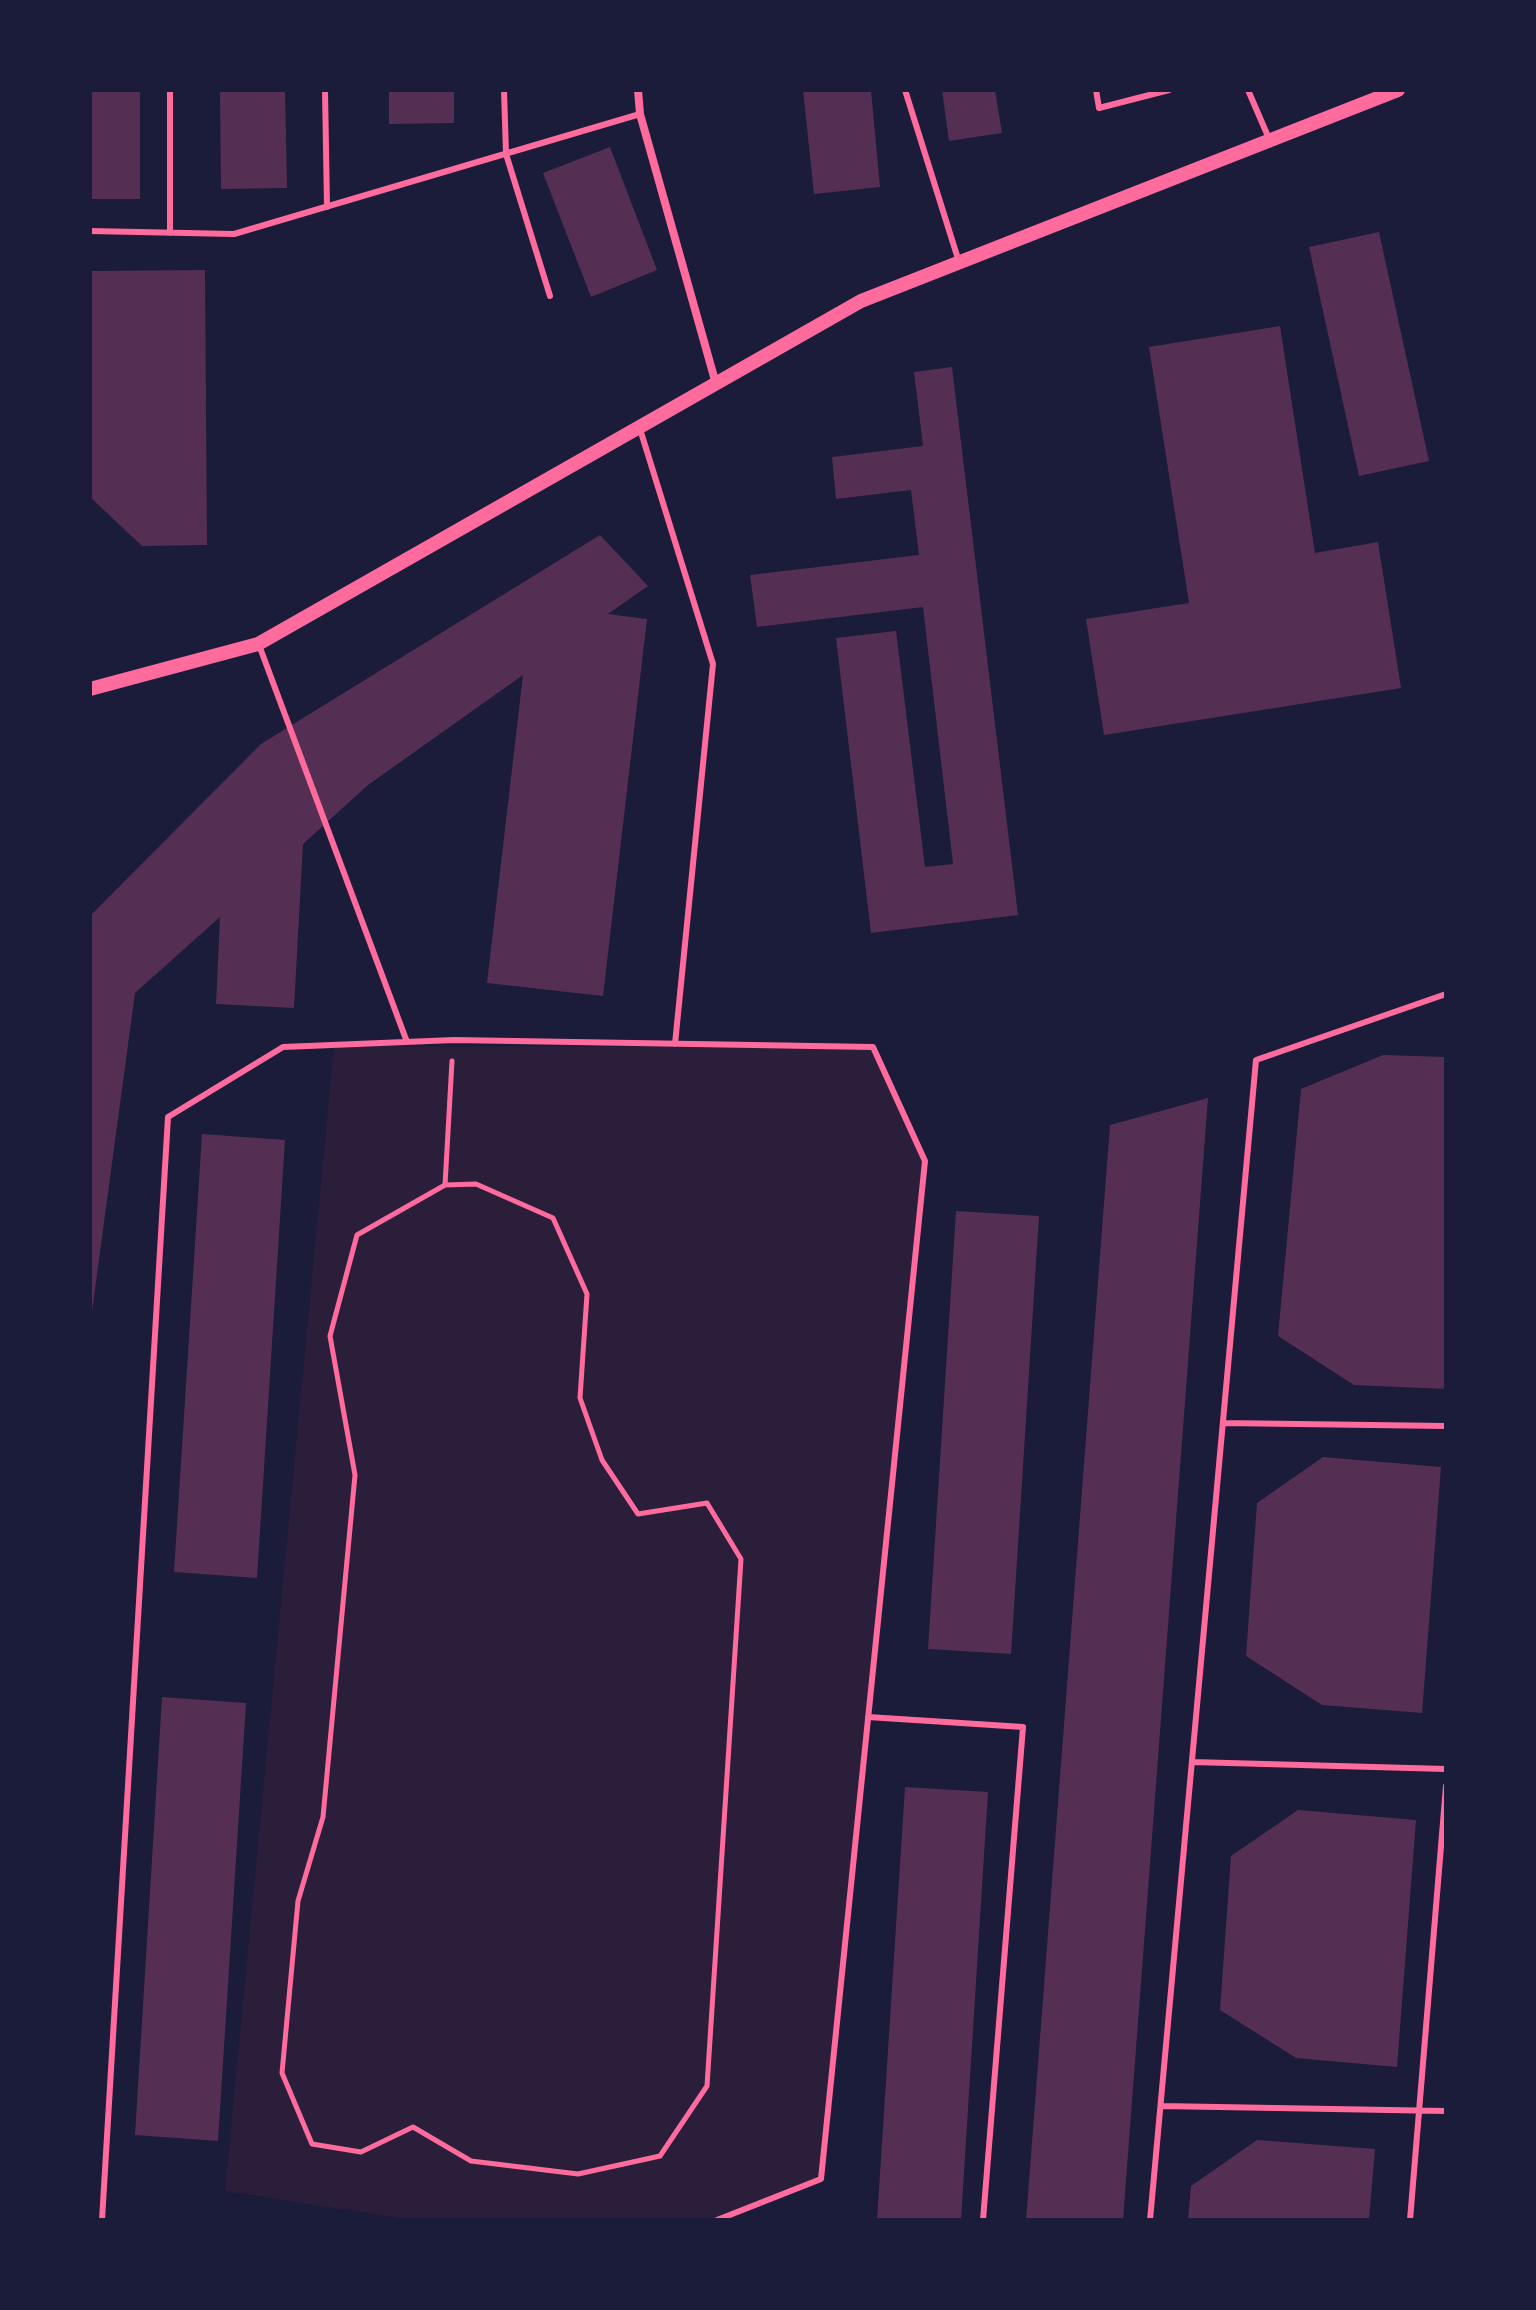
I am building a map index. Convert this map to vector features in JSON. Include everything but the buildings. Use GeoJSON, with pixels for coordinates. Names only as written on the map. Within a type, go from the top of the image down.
{"type":"FeatureCollection","features":[{"type":"Feature","properties":{"kind":"street"},"geometry":{"type":"LineString","coordinates":[[638,90],[640,114],[716,384]]}},
{"type":"Feature","properties":{"kind":"street"},"geometry":{"type":"LineString","coordinates":[[90,689],[258,644],[861,301],[1398,90]]}},
{"type":"Feature","properties":{"kind":"lane"},"geometry":{"type":"LineString","coordinates":[[170,90],[170,233]]}},
{"type":"Feature","properties":{"kind":"lane"},"geometry":{"type":"LineString","coordinates":[[325,90],[327,207]]}},
{"type":"Feature","properties":{"kind":"lane"},"geometry":{"type":"LineString","coordinates":[[504,90],[506,154],[550,296]]}},
{"type":"Feature","properties":{"kind":"lane"},"geometry":{"type":"LineString","coordinates":[[905,90],[959,262]]}},
{"type":"Feature","properties":{"kind":"lane"},"geometry":{"type":"LineString","coordinates":[[1096,90],[1099,108],[1169,90]]}},
{"type":"Feature","properties":{"kind":"lane"},"geometry":{"type":"LineString","coordinates":[[1248,90],[1270,141]]}},
{"type":"Feature","properties":{"kind":"lane"},"geometry":{"type":"LineString","coordinates":[[90,231],[234,234],[640,114]]}},
{"type":"Feature","properties":{"kind":"lane"},"geometry":{"type":"LineString","coordinates":[[639,427],[713,664],[675,1044]]}},
{"type":"Feature","properties":{"kind":"lane"},"geometry":{"type":"LineString","coordinates":[[258,644],[407,1042]]}},
{"type":"Feature","properties":{"kind":"lane"},"geometry":{"type":"LineString","coordinates":[[1150,2220],[1256,1060],[1446,994]]}},
{"type":"Feature","properties":{"kind":"lane"},"geometry":{"type":"LineString","coordinates":[[102,2220],[168,1117],[283,1047],[454,1040],[873,1047],[925,1161],[821,2179],[717,2220]]}},
{"type":"Feature","properties":{"kind":"lane"},"geometry":{"type":"LineString","coordinates":[[1223,1423],[1446,1426]]}},
{"type":"Feature","properties":{"kind":"lane"},"geometry":{"type":"LineString","coordinates":[[868,1717],[1023,1727],[983,2220]]}},
{"type":"Feature","properties":{"kind":"lane"},"geometry":{"type":"LineString","coordinates":[[1192,1762],[1446,1769]]}},
{"type":"Feature","properties":{"kind":"lane"},"geometry":{"type":"LineString","coordinates":[[1410,2220],[1446,1786]]}},
{"type":"Feature","properties":{"kind":"lane"},"geometry":{"type":"LineString","coordinates":[[1161,2106],[1446,2111]]}},
{"type":"Feature","properties":{"kind":"path"},"geometry":{"type":"LineString","coordinates":[[445,1185],[454,1040]]}},
{"type":"Feature","properties":{"kind":"path"},"geometry":{"type":"LineString","coordinates":[[476,1184],[553,1218],[587,1294],[580,1398],[602,1460],[638,1514],[707,1503],[741,1559],[707,2086],[660,2156],[578,2174],[471,2161],[413,2127],[361,2152],[312,2144],[282,2073],[298,1901],[323,1817],[355,1475],[330,1336],[357,1235],[445,1185],[476,1184]]}},
{"type":"Feature","properties":{"kind":"shaded area"},"geometry":{"type":"Polygon","coordinates":[[[334,1046],[873,1047],[925,1161],[821,2179],[717,2220],[412,2220],[225,2191],[334,1046]]]}}]}
